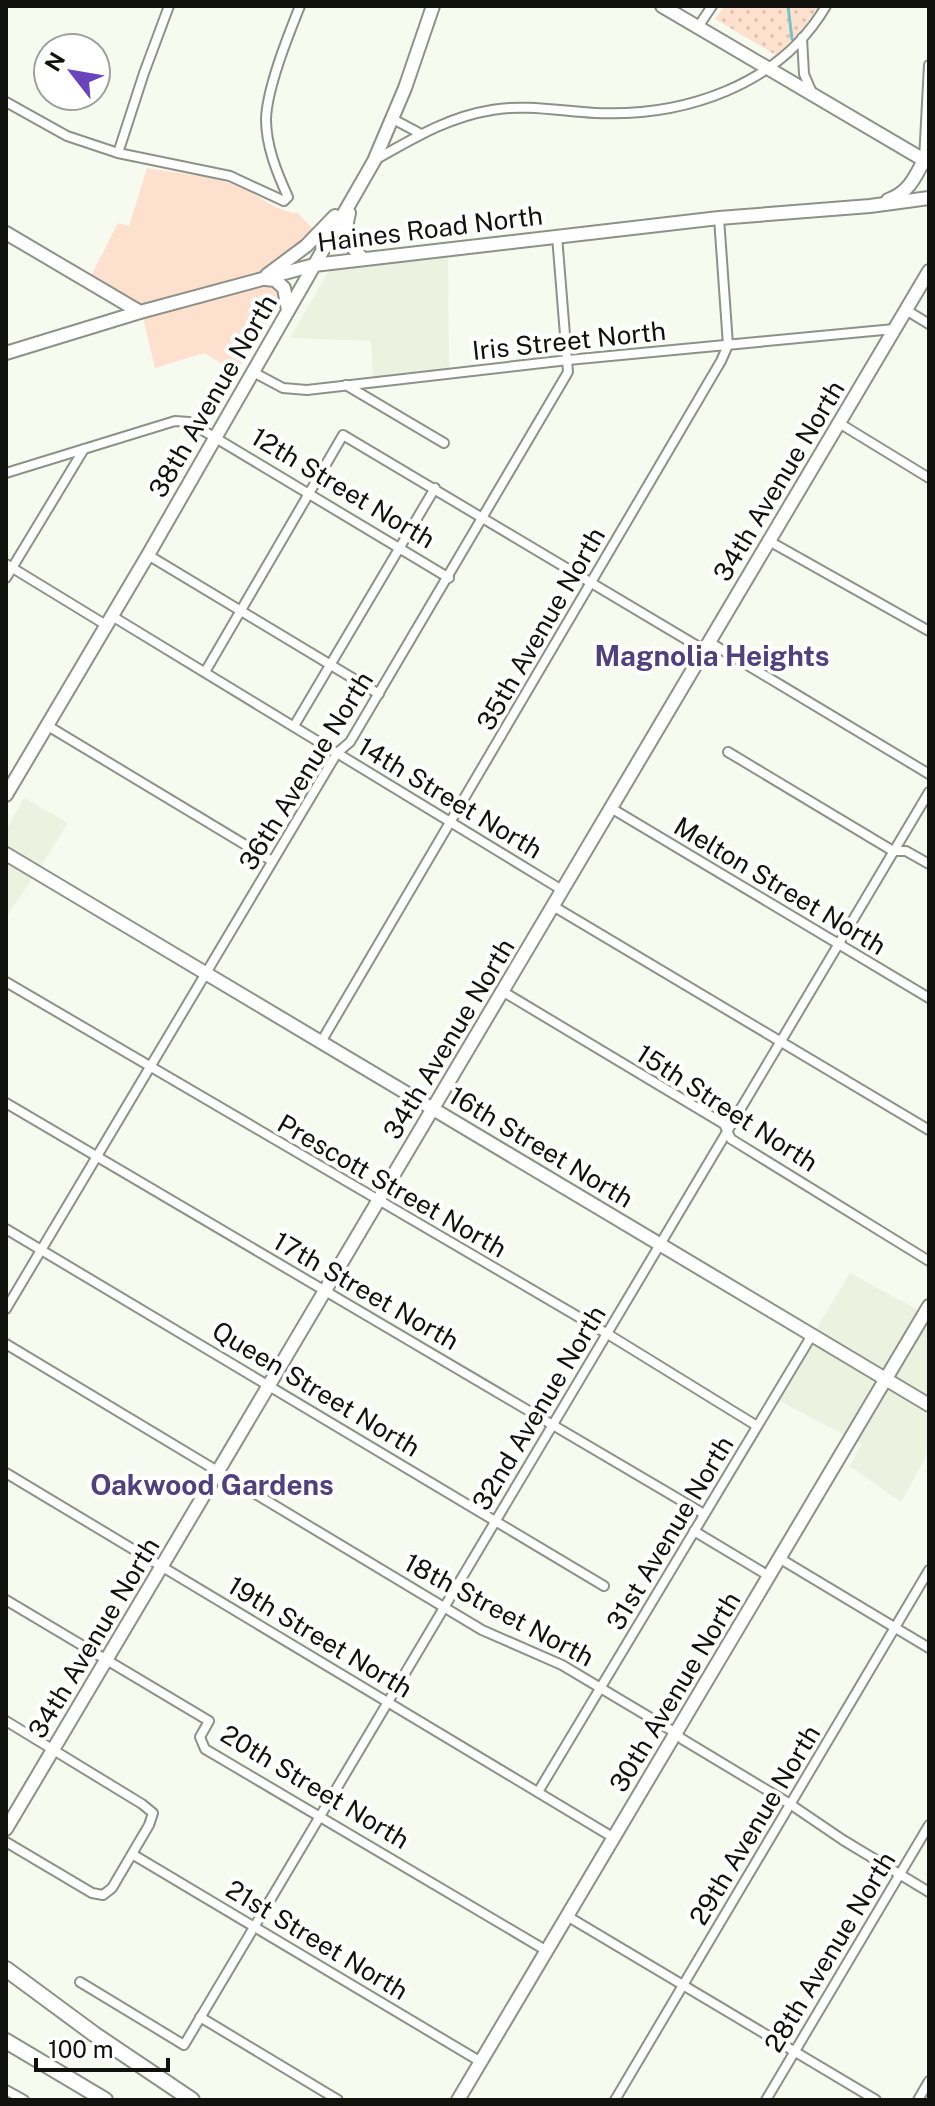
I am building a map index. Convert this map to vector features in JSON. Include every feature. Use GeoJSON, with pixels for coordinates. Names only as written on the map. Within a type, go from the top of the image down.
{"type":"FeatureCollection","features":[{"type":"Feature","properties":{"kind":"highway"},"geometry":{"type":"LineString","coordinates":[[6,1969],[94,2034],[192,2100]]}},
{"type":"Feature","properties":{"kind":"highway"},"geometry":{"type":"LineString","coordinates":[[6,2041],[105,2100]]}},
{"type":"Feature","properties":{"kind":"street"},"geometry":{"type":"LineString","coordinates":[[118,153],[169,6]]}},
{"type":"Feature","properties":{"kind":"street"},"geometry":{"type":"LineString","coordinates":[[6,102],[67,136],[118,153],[230,176],[284,201],[288,197],[272,156],[266,119],[300,6]]}},
{"type":"Feature","properties":{"kind":"street","name":"38th Avenue North"},"geometry":{"type":"LineString","coordinates":[[6,795],[374,161],[393,119],[433,6]]}},
{"type":"Feature","properties":{"kind":"street"},"geometry":{"type":"LineString","coordinates":[[662,6],[926,162],[929,65]]}},
{"type":"Feature","properties":{"kind":"street"},"geometry":{"type":"LineString","coordinates":[[698,27],[712,6]]}},
{"type":"Feature","properties":{"kind":"street"},"geometry":{"type":"LineString","coordinates":[[374,161],[450,120],[493,110],[525,107],[599,113],[678,107],[742,85],[767,69],[802,38],[826,6]]}},
{"type":"Feature","properties":{"kind":"street"},"geometry":{"type":"LineString","coordinates":[[802,38],[804,74],[813,96]]}},
{"type":"Feature","properties":{"kind":"street"},"geometry":{"type":"LineString","coordinates":[[393,119],[421,134]]}},
{"type":"Feature","properties":{"kind":"street","name":"Haines Road North"},"geometry":{"type":"LineString","coordinates":[[870,206],[900,195],[926,162]]}},
{"type":"Feature","properties":{"kind":"street","name":"Haines Road North"},"geometry":{"type":"LineString","coordinates":[[6,353],[140,312],[314,265],[719,218],[929,198]]}},
{"type":"Feature","properties":{"kind":"street"},"geometry":{"type":"LineString","coordinates":[[352,199],[345,225],[346,238],[363,259]]}},
{"type":"Feature","properties":{"kind":"street"},"geometry":{"type":"LineString","coordinates":[[262,279],[306,246],[352,199]]}},
{"type":"Feature","properties":{"kind":"street"},"geometry":{"type":"LineString","coordinates":[[719,218],[728,345]]}},
{"type":"Feature","properties":{"kind":"street"},"geometry":{"type":"LineString","coordinates":[[6,233],[140,312]]}},
{"type":"Feature","properties":{"kind":"street","name":"36th Avenue North"},"geometry":{"type":"LineString","coordinates":[[6,1309],[337,753],[350,742],[449,578],[568,372],[557,236]]}},
{"type":"Feature","properties":{"kind":"street","name":"34th Avenue North"},"geometry":{"type":"LineString","coordinates":[[6,1829],[929,271]]}},
{"type":"Feature","properties":{"kind":"street"},"geometry":{"type":"LineString","coordinates":[[262,279],[281,284],[286,291],[288,311]]}},
{"type":"Feature","properties":{"kind":"street"},"geometry":{"type":"LineString","coordinates":[[906,310],[929,324]]}},
{"type":"Feature","properties":{"kind":"street","name":"Iris Street North"},"geometry":{"type":"LineString","coordinates":[[253,372],[283,388],[307,390],[568,360],[894,329]]}},
{"type":"Feature","properties":{"kind":"street","name":"35th Avenue North"},"geometry":{"type":"LineString","coordinates":[[321,1042],[728,345]]}},
{"type":"Feature","properties":{"kind":"street"},"geometry":{"type":"LineString","coordinates":[[346,385],[444,443]]}},
{"type":"Feature","properties":{"kind":"street"},"geometry":{"type":"LineString","coordinates":[[6,473],[175,421],[189,422],[214,436]]}},
{"type":"Feature","properties":{"kind":"street"},"geometry":{"type":"LineString","coordinates":[[839,423],[929,478]]}},
{"type":"Feature","properties":{"kind":"street"},"geometry":{"type":"LineString","coordinates":[[205,672],[343,435],[484,517],[590,584],[706,646],[929,774]]}},
{"type":"Feature","properties":{"kind":"street","name":"12th Street North"},"geometry":{"type":"LineString","coordinates":[[214,436],[449,578]]}},
{"type":"Feature","properties":{"kind":"street"},"geometry":{"type":"LineString","coordinates":[[6,578],[9,566],[84,449]]}},
{"type":"Feature","properties":{"kind":"street"},"geometry":{"type":"LineString","coordinates":[[294,726],[435,488]]}},
{"type":"Feature","properties":{"kind":"street"},"geometry":{"type":"LineString","coordinates":[[769,541],[929,631]]}},
{"type":"Feature","properties":{"kind":"street"},"geometry":{"type":"LineString","coordinates":[[148,555],[379,694]]}},
{"type":"Feature","properties":{"kind":"street","name":"14th Street North"},"geometry":{"type":"LineString","coordinates":[[9,566],[205,672],[562,890]]}},
{"type":"Feature","properties":{"kind":"street"},"geometry":{"type":"LineString","coordinates":[[48,726],[272,861]]}},
{"type":"Feature","properties":{"kind":"street"},"geometry":{"type":"LineString","coordinates":[[728,752],[893,851],[906,851],[929,864]]}},
{"type":"Feature","properties":{"kind":"street","name":"32nd Avenue North"},"geometry":{"type":"LineString","coordinates":[[80,1982],[184,2045],[929,792]]}},
{"type":"Feature","properties":{"kind":"street","name":"Melton Street North"},"geometry":{"type":"LineString","coordinates":[[611,808],[929,998]]}},
{"type":"Feature","properties":{"kind":"street","name":"16th Street North"},"geometry":{"type":"LineString","coordinates":[[6,854],[929,1405]]}},
{"type":"Feature","properties":{"kind":"street"},"geometry":{"type":"LineString","coordinates":[[553,906],[929,1130]]}},
{"type":"Feature","properties":{"kind":"street","name":"Prescott Street North"},"geometry":{"type":"LineString","coordinates":[[6,982],[606,1333],[757,1426]]}},
{"type":"Feature","properties":{"kind":"street","name":"15th Street North"},"geometry":{"type":"LineString","coordinates":[[502,991],[724,1124],[731,1139],[929,1261]]}},
{"type":"Feature","properties":{"kind":"street","name":"17th Street North"},"geometry":{"type":"LineString","coordinates":[[6,1103],[704,1514]]}},
{"type":"Feature","properties":{"kind":"street","name":"Queen Street North"},"geometry":{"type":"LineString","coordinates":[[6,1229],[604,1586]]}},
{"type":"Feature","properties":{"kind":"street","name":"30th Avenue North"},"geometry":{"type":"LineString","coordinates":[[463,2098],[481,2062],[929,1306]]}},
{"type":"Feature","properties":{"kind":"street","name":"31st Avenue North"},"geometry":{"type":"LineString","coordinates":[[538,1792],[812,1335]]}},
{"type":"Feature","properties":{"kind":"street","name":"18th Street North"},"geometry":{"type":"LineString","coordinates":[[6,1344],[482,1630],[562,1665],[601,1687],[929,1892]]}},
{"type":"Feature","properties":{"kind":"street","name":"19th Street North"},"geometry":{"type":"LineString","coordinates":[[6,1473],[614,1838]]}},
{"type":"Feature","properties":{"kind":"street"},"geometry":{"type":"LineString","coordinates":[[694,1531],[769,1576]]}},
{"type":"Feature","properties":{"kind":"street"},"geometry":{"type":"LineString","coordinates":[[779,1558],[929,1648]]}},
{"type":"Feature","properties":{"kind":"street","name":"29th Avenue North"},"geometry":{"type":"LineString","coordinates":[[615,2100],[929,1570]]}},
{"type":"Feature","properties":{"kind":"street","name":"20th Street North"},"geometry":{"type":"LineString","coordinates":[[6,1600],[209,1721],[200,1737],[205,1749],[547,1951]]}},
{"type":"Feature","properties":{"kind":"street"},"geometry":{"type":"LineString","coordinates":[[6,1721],[153,1813],[112,1888],[103,1895],[92,1893],[6,1842]]}},
{"type":"Feature","properties":{"kind":"street","name":"28th Avenue North"},"geometry":{"type":"LineString","coordinates":[[766,2100],[929,1825]]}},
{"type":"Feature","properties":{"kind":"street","name":"21st Street North"},"geometry":{"type":"LineString","coordinates":[[132,1854],[481,2062]]}},
{"type":"Feature","properties":{"kind":"street"},"geometry":{"type":"LineString","coordinates":[[567,1916],[876,2100]]}},
{"type":"Feature","properties":{"kind":"street"},"geometry":{"type":"LineString","coordinates":[[200,2017],[338,2100]]}},
{"type":"Feature","properties":{"kind":"street"},"geometry":{"type":"LineString","coordinates":[[918,2100],[929,2081]]}},
{"type":"Feature","properties":{"kind":"street"},"geometry":{"type":"LineString","coordinates":[[6,2090],[24,2100]]}},
{"type":"Feature","properties":{"kind":"shaded area"},"geometry":{"type":"Polygon","coordinates":[[[725,6],[819,6],[799,33],[776,55],[715,19],[725,6]]]}},
{"type":"Feature","properties":{"kind":"shaded area"},"geometry":{"type":"Polygon","coordinates":[[[147,168],[202,177],[243,188],[274,206],[298,213],[315,231],[279,290],[282,294],[278,303],[236,372],[204,353],[155,368],[140,305],[91,276],[118,223],[129,226],[147,168]]]}},
{"type":"Feature","properties":{"kind":"shaded area"},"geometry":{"type":"Polygon","coordinates":[[[448,253],[449,369],[373,377],[371,341],[290,338],[331,267],[448,253]]]}},
{"type":"Feature","properties":{"kind":"shaded area"},"geometry":{"type":"Polygon","coordinates":[[[24,798],[68,823],[39,869],[6,849],[6,830],[24,798]]]}},
{"type":"Feature","properties":{"kind":"shaded area"},"geometry":{"type":"Polygon","coordinates":[[[6,859],[34,876],[6,917],[6,859]]]}},
{"type":"Feature","properties":{"kind":"shaded area"},"geometry":{"type":"Polygon","coordinates":[[[850,1273],[920,1311],[884,1373],[815,1331],[850,1273]]]}},
{"type":"Feature","properties":{"kind":"shaded area"},"geometry":{"type":"Polygon","coordinates":[[[929,1316],[929,1399],[893,1378],[929,1316]]]}},
{"type":"Feature","properties":{"kind":"shaded area"},"geometry":{"type":"Polygon","coordinates":[[[814,1341],[879,1380],[846,1436],[778,1400],[814,1341]]]}},
{"type":"Feature","properties":{"kind":"shaded area"},"geometry":{"type":"Polygon","coordinates":[[[888,1386],[929,1410],[929,1451],[901,1502],[850,1466],[862,1444],[855,1440],[888,1386]]]}},
{"type":"Feature","properties":{"kind":"waterway"},"geometry":{"type":"LineString","coordinates":[[788,6],[792,39]]}},
{"type":"Feature","properties":{"kind":"district","name":"Magnolia Heights"},"geometry":{"type":"Point","coordinates":[712,656]}},
{"type":"Feature","properties":{"kind":"district","name":"Oakwood Gardens"},"geometry":{"type":"Point","coordinates":[212,1485]}}]}
